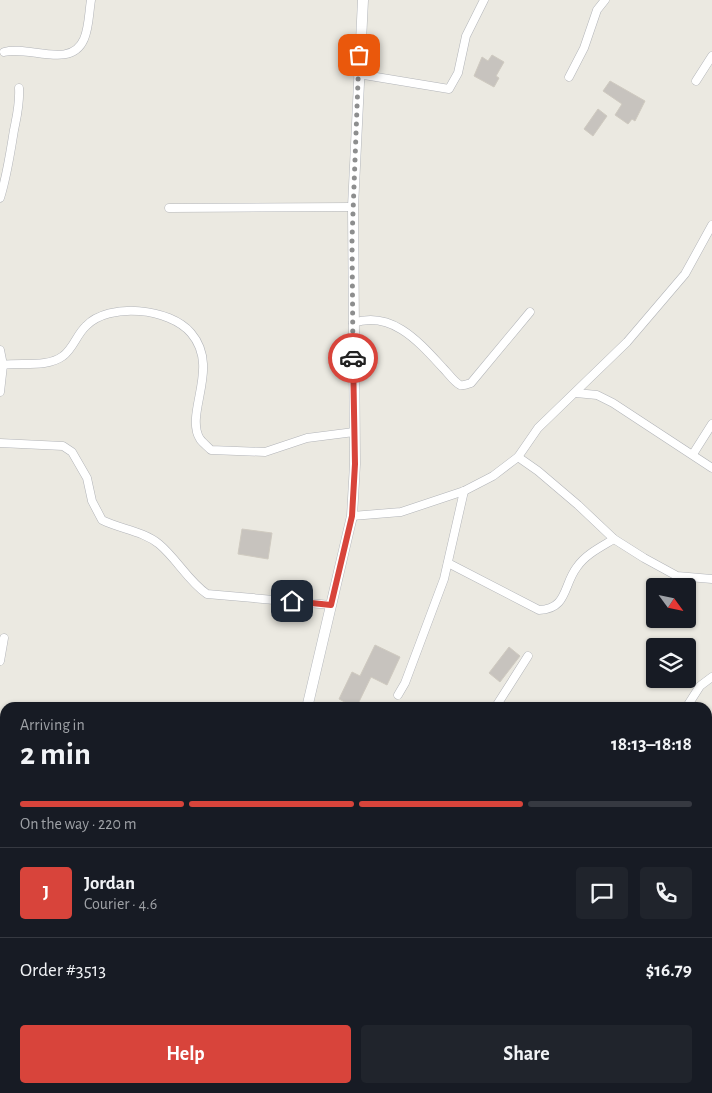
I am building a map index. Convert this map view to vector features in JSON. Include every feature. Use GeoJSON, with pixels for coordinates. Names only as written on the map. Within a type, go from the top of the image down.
{"type":"FeatureCollection","features":[{"type":"Feature","properties":{"kind":"street"},"geometry":{"type":"LineString","coordinates":[[4,52],[15,49],[63,56],[77,50],[85,38],[91,0]]}},
{"type":"Feature","properties":{"kind":"street"},"geometry":{"type":"LineString","coordinates":[[307,702],[352,516],[355,464],[353,207],[363,0]]}},
{"type":"Feature","properties":{"kind":"street"},"geometry":{"type":"LineString","coordinates":[[358,74],[449,89],[458,73],[466,36],[484,0]]}},
{"type":"Feature","properties":{"kind":"street"},"geometry":{"type":"LineString","coordinates":[[569,77],[584,48],[597,10],[605,0]]}},
{"type":"Feature","properties":{"kind":"street"},"geometry":{"type":"LineString","coordinates":[[696,80],[712,56]]}},
{"type":"Feature","properties":{"kind":"street"},"geometry":{"type":"LineString","coordinates":[[0,198],[12,153],[14,130],[20,107],[19,88]]}},
{"type":"Feature","properties":{"kind":"street"},"geometry":{"type":"LineString","coordinates":[[169,208],[353,207]]}},
{"type":"Feature","properties":{"kind":"street"},"geometry":{"type":"LineString","coordinates":[[352,516],[401,512],[464,491],[493,476],[518,457],[538,428],[576,393],[626,342],[685,274],[712,225]]}},
{"type":"Feature","properties":{"kind":"street"},"geometry":{"type":"LineString","coordinates":[[3,365],[50,362],[63,356],[86,326],[99,316],[136,310],[156,313],[175,320],[191,332],[201,348],[204,368],[197,424],[200,439],[212,450],[265,452],[307,438],[354,432]]}},
{"type":"Feature","properties":{"kind":"street"},"geometry":{"type":"LineString","coordinates":[[353,323],[365,319],[400,327],[419,342],[453,378],[460,384],[465,385],[471,382],[530,312]]}},
{"type":"Feature","properties":{"kind":"street"},"geometry":{"type":"LineString","coordinates":[[0,350],[3,365],[0,392]]}},
{"type":"Feature","properties":{"kind":"street"},"geometry":{"type":"LineString","coordinates":[[576,393],[597,395],[693,454],[712,468]]}},
{"type":"Feature","properties":{"kind":"street"},"geometry":{"type":"LineString","coordinates":[[693,454],[712,424]]}},
{"type":"Feature","properties":{"kind":"street"},"geometry":{"type":"LineString","coordinates":[[0,443],[63,446],[72,452],[87,478],[92,501],[102,520],[144,534],[157,543],[206,594],[331,605]]}},
{"type":"Feature","properties":{"kind":"street"},"geometry":{"type":"LineString","coordinates":[[518,457],[565,493],[614,539],[677,576],[712,579]]}},
{"type":"Feature","properties":{"kind":"street"},"geometry":{"type":"LineString","coordinates":[[398,695],[405,683],[448,563],[464,491]]}},
{"type":"Feature","properties":{"kind":"street"},"geometry":{"type":"LineString","coordinates":[[448,563],[539,610],[550,610],[558,604],[576,568],[588,554],[614,539]]}},
{"type":"Feature","properties":{"kind":"street"},"geometry":{"type":"LineString","coordinates":[[0,662],[4,638]]}},
{"type":"Feature","properties":{"kind":"street"},"geometry":{"type":"LineString","coordinates":[[499,702],[528,656]]}},
{"type":"Feature","properties":{"kind":"street"},"geometry":{"type":"LineString","coordinates":[[690,702],[700,686],[712,677]]}},
{"type":"Feature","properties":{"kind":"building"},"geometry":{"type":"Polygon","coordinates":[[[492,55],[504,62],[496,76],[499,78],[494,87],[474,76],[482,57],[488,61],[492,55]]]}},
{"type":"Feature","properties":{"kind":"building"},"geometry":{"type":"Polygon","coordinates":[[[610,81],[645,101],[635,121],[632,119],[628,124],[615,115],[622,104],[603,91],[610,81]]]}},
{"type":"Feature","properties":{"kind":"building"},"geometry":{"type":"Polygon","coordinates":[[[598,109],[607,116],[593,136],[584,129],[598,109]]]}},
{"type":"Feature","properties":{"kind":"building"},"geometry":{"type":"Polygon","coordinates":[[[242,529],[272,533],[268,559],[238,554],[242,529]]]}},
{"type":"Feature","properties":{"kind":"building"},"geometry":{"type":"Polygon","coordinates":[[[375,645],[400,657],[387,685],[371,677],[359,702],[345,702],[339,699],[352,672],[360,676],[375,645]]]}},
{"type":"Feature","properties":{"kind":"building"},"geometry":{"type":"Polygon","coordinates":[[[509,647],[520,656],[500,682],[489,673],[509,647]]]}},
{"type":"Feature","properties":{"kind":"way so far"},"geometry":{"type":"LineString","coordinates":[[353,358],[352,239],[359,55]]}},
{"type":"Feature","properties":{"kind":"route"},"geometry":{"type":"LineString","coordinates":[[292,601],[331,605],[352,516],[355,464],[353,358]]}}]}
